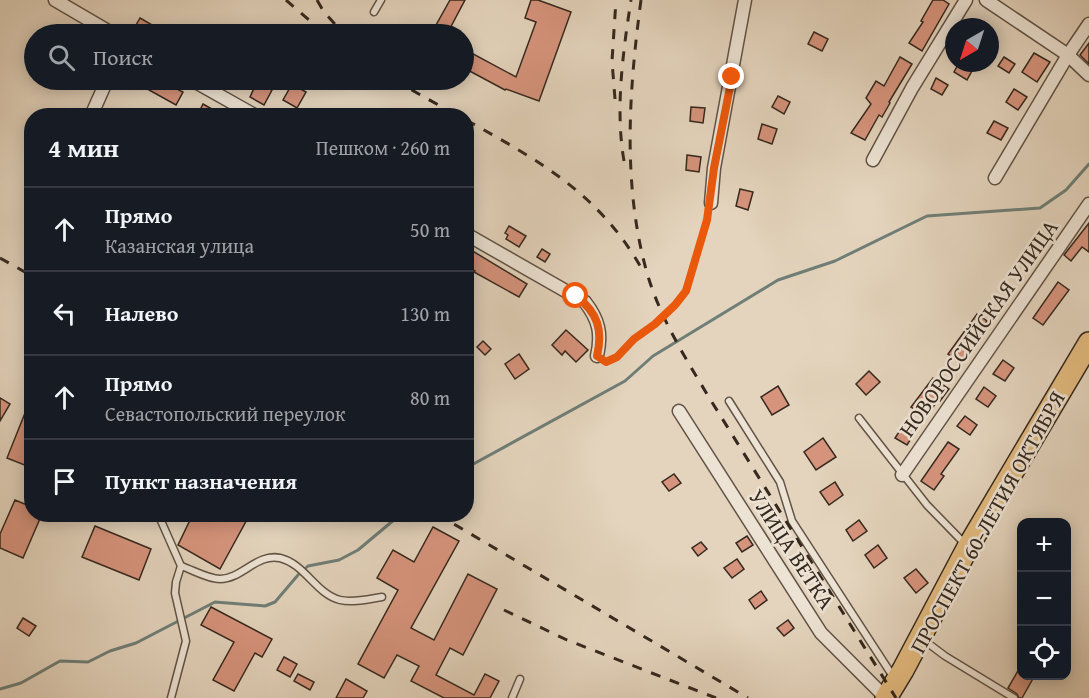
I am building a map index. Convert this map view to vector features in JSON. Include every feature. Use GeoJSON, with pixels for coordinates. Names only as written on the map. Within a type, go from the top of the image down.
{"type":"FeatureCollection","features":[{"type":"Feature","properties":{"kind":"highway","name":"ПРОСПЕКТ 60-ЛЕТИЯ ОКТЯБРЯ"},"geometry":{"type":"LineString","coordinates":[[893,687],[968,548],[1089,343]]}},
{"type":"Feature","properties":{"kind":"highway","name":"ПРОСПЕКТ 60-ЛЕТИЯ ОКТЯБРЯ"},"geometry":{"type":"LineString","coordinates":[[893,687],[925,641],[1089,365]]}},
{"type":"Feature","properties":{"kind":"street"},"geometry":{"type":"LineString","coordinates":[[55,0],[96,24]]}},
{"type":"Feature","properties":{"kind":"street"},"geometry":{"type":"LineString","coordinates":[[711,203],[714,168],[745,0]]}},
{"type":"Feature","properties":{"kind":"street"},"geometry":{"type":"LineString","coordinates":[[873,160],[912,88],[966,0]]}},
{"type":"Feature","properties":{"kind":"street"},"geometry":{"type":"LineString","coordinates":[[986,0],[1068,55],[1089,75]]}},
{"type":"Feature","properties":{"kind":"street"},"geometry":{"type":"LineString","coordinates":[[995,178],[1089,24]]}},
{"type":"Feature","properties":{"kind":"street"},"geometry":{"type":"LineString","coordinates":[[95,108],[103,90]]}},
{"type":"Feature","properties":{"kind":"street"},"geometry":{"type":"LineString","coordinates":[[210,90],[242,108]]}},
{"type":"Feature","properties":{"kind":"street","name":"НОВОРОССИЙСКАЯ УЛИЦА"},"geometry":{"type":"LineString","coordinates":[[902,475],[1089,204]]}},
{"type":"Feature","properties":{"kind":"street"},"geometry":{"type":"LineString","coordinates":[[474,239],[585,302],[596,318],[600,330],[597,356]]}},
{"type":"Feature","properties":{"kind":"street","name":"УЛИЦА ВЕТКА"},"geometry":{"type":"LineString","coordinates":[[679,411],[821,633],[893,687]]}},
{"type":"Feature","properties":{"kind":"lane"},"geometry":{"type":"LineString","coordinates":[[374,12],[381,0]]}},
{"type":"Feature","properties":{"kind":"lane","name":"УЛИЦА ВЕТКА"},"geometry":{"type":"LineString","coordinates":[[729,401],[780,482],[792,521],[893,687]]}},
{"type":"Feature","properties":{"kind":"lane"},"geometry":{"type":"LineString","coordinates":[[859,418],[927,505],[968,548]]}},
{"type":"Feature","properties":{"kind":"lane"},"geometry":{"type":"LineString","coordinates":[[162,522],[181,566],[175,592],[185,631],[185,650],[171,698]]}},
{"type":"Feature","properties":{"kind":"lane"},"geometry":{"type":"LineString","coordinates":[[181,566],[219,579],[230,577],[265,558],[279,558],[297,567],[324,592],[339,600],[382,597]]}},
{"type":"Feature","properties":{"kind":"lane"},"geometry":{"type":"LineString","coordinates":[[925,641],[945,656],[1014,698]]}},
{"type":"Feature","properties":{"kind":"lane"},"geometry":{"type":"LineString","coordinates":[[512,698],[520,679]]}},
{"type":"Feature","properties":{"kind":"path"},"geometry":{"type":"LineString","coordinates":[[597,356],[606,362],[617,357],[681,298],[690,282],[711,203]]}},
{"type":"Feature","properties":{"kind":"building"},"geometry":{"type":"Polygon","coordinates":[[[450,0],[465,0],[452,24],[437,24],[450,0]]]}},
{"type":"Feature","properties":{"kind":"building"},"geometry":{"type":"Polygon","coordinates":[[[531,0],[538,0],[571,12],[539,101],[505,90],[474,73],[474,54],[516,77],[536,22],[525,18],[531,0]]]}},
{"type":"Feature","properties":{"kind":"building"},"geometry":{"type":"Polygon","coordinates":[[[933,0],[943,0],[949,4],[922,51],[909,43],[923,22],[921,21],[933,0]]]}},
{"type":"Feature","properties":{"kind":"building"},"geometry":{"type":"Polygon","coordinates":[[[140,18],[150,24],[137,24],[140,18]]]}},
{"type":"Feature","properties":{"kind":"building"},"geometry":{"type":"Polygon","coordinates":[[[814,32],[828,39],[822,51],[808,44],[814,32]]]}},
{"type":"Feature","properties":{"kind":"building"},"geometry":{"type":"Polygon","coordinates":[[[1089,43],[1089,64],[1080,55],[1089,43]]]}},
{"type":"Feature","properties":{"kind":"building"},"geometry":{"type":"Polygon","coordinates":[[[1034,53],[1050,62],[1037,82],[1022,72],[1034,53]]]}},
{"type":"Feature","properties":{"kind":"building"},"geometry":{"type":"Polygon","coordinates":[[[900,57],[912,64],[882,117],[879,115],[865,140],[851,133],[871,104],[866,98],[876,81],[884,86],[900,57]]]}},
{"type":"Feature","properties":{"kind":"building"},"geometry":{"type":"Polygon","coordinates":[[[1004,57],[1015,64],[1009,73],[999,64],[1004,57]]]}},
{"type":"Feature","properties":{"kind":"building"},"geometry":{"type":"Polygon","coordinates":[[[954,72],[971,72],[967,80],[954,72]]]}},
{"type":"Feature","properties":{"kind":"building"},"geometry":{"type":"Polygon","coordinates":[[[936,78],[948,85],[942,95],[931,89],[936,78]]]}},
{"type":"Feature","properties":{"kind":"building"},"geometry":{"type":"Polygon","coordinates":[[[1014,89],[1027,97],[1018,110],[1006,102],[1014,89]]]}},
{"type":"Feature","properties":{"kind":"building"},"geometry":{"type":"Polygon","coordinates":[[[149,90],[183,92],[176,105],[149,90]]]}},
{"type":"Feature","properties":{"kind":"building"},"geometry":{"type":"Polygon","coordinates":[[[253,90],[272,90],[264,105],[250,97],[253,90]]]}},
{"type":"Feature","properties":{"kind":"building"},"geometry":{"type":"Polygon","coordinates":[[[289,90],[306,92],[297,108],[283,100],[289,90]]]}},
{"type":"Feature","properties":{"kind":"building"},"geometry":{"type":"Polygon","coordinates":[[[778,96],[790,102],[784,114],[772,107],[778,96]]]}},
{"type":"Feature","properties":{"kind":"building"},"geometry":{"type":"Polygon","coordinates":[[[691,107],[705,108],[703,123],[690,121],[691,107]]]}},
{"type":"Feature","properties":{"kind":"building"},"geometry":{"type":"Polygon","coordinates":[[[994,121],[1008,128],[1001,140],[987,133],[994,121]]]}},
{"type":"Feature","properties":{"kind":"building"},"geometry":{"type":"Polygon","coordinates":[[[762,124],[777,129],[772,144],[758,139],[762,124]]]}},
{"type":"Feature","properties":{"kind":"building"},"geometry":{"type":"Polygon","coordinates":[[[687,155],[701,157],[699,172],[686,170],[687,155]]]}},
{"type":"Feature","properties":{"kind":"building"},"geometry":{"type":"Polygon","coordinates":[[[740,189],[753,192],[748,210],[736,206],[740,189]]]}},
{"type":"Feature","properties":{"kind":"building"},"geometry":{"type":"Polygon","coordinates":[[[1089,223],[1089,252],[1082,247],[1071,261],[1064,255],[1089,223]]]}},
{"type":"Feature","properties":{"kind":"building"},"geometry":{"type":"Polygon","coordinates":[[[509,226],[526,236],[519,247],[506,239],[508,235],[505,233],[509,226]]]}},
{"type":"Feature","properties":{"kind":"building"},"geometry":{"type":"Polygon","coordinates":[[[542,249],[550,254],[545,262],[537,257],[542,249]]]}},
{"type":"Feature","properties":{"kind":"building"},"geometry":{"type":"Polygon","coordinates":[[[474,252],[527,284],[519,297],[475,271],[474,252]]]}},
{"type":"Feature","properties":{"kind":"building"},"geometry":{"type":"Polygon","coordinates":[[[1058,282],[1069,290],[1043,325],[1033,318],[1058,282]]]}},
{"type":"Feature","properties":{"kind":"building"},"geometry":{"type":"Polygon","coordinates":[[[977,314],[987,321],[960,363],[948,354],[977,314]]]}},
{"type":"Feature","properties":{"kind":"building"},"geometry":{"type":"Polygon","coordinates":[[[566,330],[588,350],[576,362],[565,351],[562,355],[552,345],[566,330]]]}},
{"type":"Feature","properties":{"kind":"building"},"geometry":{"type":"Polygon","coordinates":[[[483,341],[491,349],[485,355],[477,347],[483,341]]]}},
{"type":"Feature","properties":{"kind":"building"},"geometry":{"type":"Polygon","coordinates":[[[519,354],[529,369],[515,379],[505,364],[519,354]]]}},
{"type":"Feature","properties":{"kind":"building"},"geometry":{"type":"Polygon","coordinates":[[[1003,360],[1014,368],[1005,381],[993,374],[1003,360]]]}},
{"type":"Feature","properties":{"kind":"building"},"geometry":{"type":"Polygon","coordinates":[[[869,371],[880,382],[866,395],[856,384],[869,371]]]}},
{"type":"Feature","properties":{"kind":"building"},"geometry":{"type":"Polygon","coordinates":[[[933,378],[949,389],[926,417],[911,407],[933,378]]]}},
{"type":"Feature","properties":{"kind":"building"},"geometry":{"type":"Polygon","coordinates":[[[778,386],[789,405],[772,415],[761,397],[778,386]]]}},
{"type":"Feature","properties":{"kind":"building"},"geometry":{"type":"Polygon","coordinates":[[[984,387],[996,396],[988,407],[976,399],[984,387]]]}},
{"type":"Feature","properties":{"kind":"building"},"geometry":{"type":"Polygon","coordinates":[[[0,398],[10,404],[0,421],[0,398]]]}},
{"type":"Feature","properties":{"kind":"building"},"geometry":{"type":"Polygon","coordinates":[[[24,416],[24,465],[7,458],[24,416]]]}},
{"type":"Feature","properties":{"kind":"building"},"geometry":{"type":"Polygon","coordinates":[[[965,416],[977,425],[970,435],[957,426],[965,416]]]}},
{"type":"Feature","properties":{"kind":"building"},"geometry":{"type":"Polygon","coordinates":[[[903,426],[914,434],[907,445],[895,438],[903,426]]]}},
{"type":"Feature","properties":{"kind":"building"},"geometry":{"type":"Polygon","coordinates":[[[823,438],[836,457],[816,470],[804,452],[823,438]]]}},
{"type":"Feature","properties":{"kind":"building"},"geometry":{"type":"Polygon","coordinates":[[[948,442],[959,449],[941,474],[944,476],[934,490],[921,481],[948,442]]]}},
{"type":"Feature","properties":{"kind":"building"},"geometry":{"type":"Polygon","coordinates":[[[674,474],[681,483],[669,491],[662,482],[674,474]]]}},
{"type":"Feature","properties":{"kind":"building"},"geometry":{"type":"Polygon","coordinates":[[[835,482],[843,495],[829,505],[820,492],[835,482]]]}},
{"type":"Feature","properties":{"kind":"building"},"geometry":{"type":"Polygon","coordinates":[[[15,500],[24,504],[24,522],[39,522],[23,558],[0,548],[0,534],[15,500]]]}},
{"type":"Feature","properties":{"kind":"building"},"geometry":{"type":"Polygon","coordinates":[[[859,520],[867,531],[853,541],[846,530],[859,520]]]}},
{"type":"Feature","properties":{"kind":"building"},"geometry":{"type":"Polygon","coordinates":[[[189,522],[246,522],[220,569],[178,545],[189,522]]]}},
{"type":"Feature","properties":{"kind":"building"},"geometry":{"type":"Polygon","coordinates":[[[95,526],[151,549],[139,580],[82,557],[95,526]]]}},
{"type":"Feature","properties":{"kind":"building"},"geometry":{"type":"Polygon","coordinates":[[[433,527],[459,541],[411,628],[434,640],[468,574],[497,589],[463,655],[450,648],[436,675],[474,695],[485,674],[499,681],[490,698],[444,698],[411,681],[419,666],[397,655],[384,678],[358,664],[398,590],[377,578],[393,550],[414,562],[433,527]]]}},
{"type":"Feature","properties":{"kind":"building"},"geometry":{"type":"Polygon","coordinates":[[[747,536],[753,545],[742,552],[736,543],[747,536]]]}},
{"type":"Feature","properties":{"kind":"building"},"geometry":{"type":"Polygon","coordinates":[[[701,542],[707,549],[698,556],[692,548],[701,542]]]}},
{"type":"Feature","properties":{"kind":"building"},"geometry":{"type":"Polygon","coordinates":[[[878,545],[887,558],[874,568],[865,555],[878,545]]]}},
{"type":"Feature","properties":{"kind":"building"},"geometry":{"type":"Polygon","coordinates":[[[737,559],[744,569],[732,578],[724,568],[737,559]]]}},
{"type":"Feature","properties":{"kind":"building"},"geometry":{"type":"Polygon","coordinates":[[[916,569],[928,583],[916,593],[904,578],[916,569]]]}},
{"type":"Feature","properties":{"kind":"building"},"geometry":{"type":"Polygon","coordinates":[[[761,591],[767,600],[755,609],[749,600],[761,591]]]}},
{"type":"Feature","properties":{"kind":"building"},"geometry":{"type":"Polygon","coordinates":[[[211,607],[272,639],[262,657],[255,653],[234,691],[213,680],[234,642],[201,625],[211,607]]]}},
{"type":"Feature","properties":{"kind":"building"},"geometry":{"type":"Polygon","coordinates":[[[23,618],[36,626],[29,636],[17,628],[23,618]]]}},
{"type":"Feature","properties":{"kind":"building"},"geometry":{"type":"Polygon","coordinates":[[[788,620],[794,628],[784,636],[777,628],[788,620]]]}},
{"type":"Feature","properties":{"kind":"building"},"geometry":{"type":"Polygon","coordinates":[[[284,657],[297,664],[290,677],[277,670],[284,657]]]}},
{"type":"Feature","properties":{"kind":"building"},"geometry":{"type":"Polygon","coordinates":[[[1017,673],[1017,680],[1032,680],[1022,698],[1008,688],[1017,673]]]}},
{"type":"Feature","properties":{"kind":"building"},"geometry":{"type":"Polygon","coordinates":[[[298,674],[314,682],[310,690],[294,681],[298,674]]]}},
{"type":"Feature","properties":{"kind":"building"},"geometry":{"type":"Polygon","coordinates":[[[346,679],[367,691],[363,698],[336,698],[346,679]]]}},
{"type":"Feature","properties":{"kind":"waterway"},"geometry":{"type":"LineString","coordinates":[[474,464],[625,381],[653,356],[778,280],[835,261],[927,216],[1040,208],[1066,190],[1089,164]]}},
{"type":"Feature","properties":{"kind":"waterway"},"geometry":{"type":"LineString","coordinates":[[0,689],[21,683],[60,661],[88,662],[110,651],[136,643],[215,602],[265,606],[275,602],[308,566],[339,560],[358,550],[391,522]]}},
{"type":"Feature","properties":{"kind":"railway"},"geometry":{"type":"LineString","coordinates":[[286,0],[314,24]]}},
{"type":"Feature","properties":{"kind":"railway"},"geometry":{"type":"LineString","coordinates":[[317,0],[335,24]]}},
{"type":"Feature","properties":{"kind":"railway"},"geometry":{"type":"LineString","coordinates":[[615,99],[612,61],[616,0]]}},
{"type":"Feature","properties":{"kind":"railway"},"geometry":{"type":"LineString","coordinates":[[624,161],[620,101],[631,0]]}},
{"type":"Feature","properties":{"kind":"railway"},"geometry":{"type":"LineString","coordinates":[[641,0],[631,102],[631,171],[639,239],[652,290],[674,338],[692,369],[896,698]]}},
{"type":"Feature","properties":{"kind":"railway"},"geometry":{"type":"LineString","coordinates":[[412,90],[444,108]]}},
{"type":"Feature","properties":{"kind":"railway"},"geometry":{"type":"LineString","coordinates":[[474,125],[543,166],[588,201],[608,221],[643,271]]}},
{"type":"Feature","properties":{"kind":"railway"},"geometry":{"type":"LineString","coordinates":[[0,258],[24,272]]}},
{"type":"Feature","properties":{"kind":"railway"},"geometry":{"type":"LineString","coordinates":[[451,522],[748,698]]}},
{"type":"Feature","properties":{"kind":"railway"},"geometry":{"type":"LineString","coordinates":[[504,610],[567,640],[716,698]]}},
{"type":"Feature","properties":{"kind":"route"},"geometry":{"type":"LineString","coordinates":[[576,296],[585,302],[596,318],[600,330],[597,356],[606,362],[617,357],[634,339],[655,324],[686,291],[711,203],[714,168],[732,77]]}}]}
